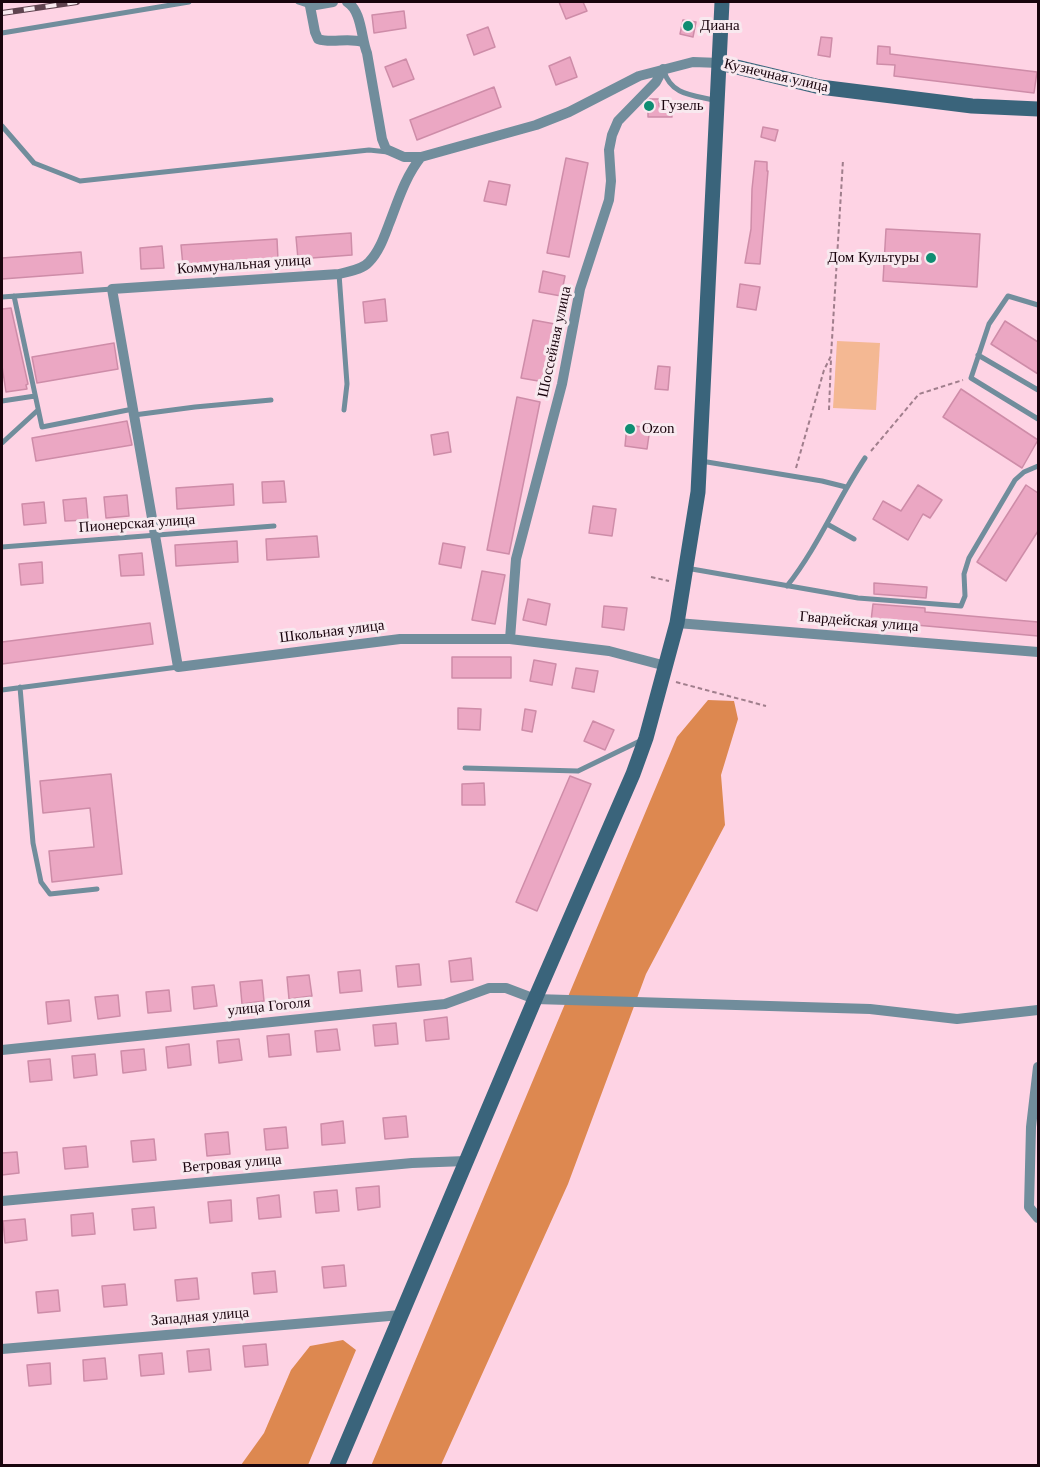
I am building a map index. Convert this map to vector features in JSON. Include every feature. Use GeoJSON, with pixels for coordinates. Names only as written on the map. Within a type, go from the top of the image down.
{"type":"FeatureCollection","features":[{"type":"Feature","properties":{"kind":"main road"},"geometry":{"type":"LineString","coordinates":[[337,1466],[633,774],[646,738],[664,672],[677,622],[698,492],[722,2]]}},
{"type":"Feature","properties":{"kind":"main road","name":"Кузнечная улица"},"geometry":{"type":"LineString","coordinates":[[720,63],[820,87],[961,105],[1038,109]]}},
{"type":"Feature","properties":{"kind":"street"},"geometry":{"type":"LineString","coordinates":[[333,2],[310,6],[318,39],[325,41],[355,39],[362,42]]}},
{"type":"Feature","properties":{"kind":"street"},"geometry":{"type":"LineString","coordinates":[[347,2],[356,9],[362,42],[367,53],[382,139],[386,149],[404,157],[421,157]]}},
{"type":"Feature","properties":{"kind":"street","name":"Кузнечная улица"},"geometry":{"type":"LineString","coordinates":[[421,157],[536,125],[570,112],[639,76],[693,62],[720,63]]}},
{"type":"Feature","properties":{"kind":"street","name":"Шоссейная улица"},"geometry":{"type":"LineString","coordinates":[[510,639],[516,559],[562,384],[580,289],[609,200],[611,181],[609,150],[612,135],[618,121],[656,82],[663,69]]}},
{"type":"Feature","properties":{"kind":"street","name":"Коммунальная улица"},"geometry":{"type":"LineString","coordinates":[[112,289],[339,274],[363,267],[370,261],[382,242],[412,168],[421,157]]}},
{"type":"Feature","properties":{"kind":"street"},"geometry":{"type":"LineString","coordinates":[[112,289],[178,667]]}},
{"type":"Feature","properties":{"kind":"street","name":"Гвардейская улица"},"geometry":{"type":"LineString","coordinates":[[677,622],[1038,652]]}},
{"type":"Feature","properties":{"kind":"street","name":"Школьная улица"},"geometry":{"type":"LineString","coordinates":[[178,667],[400,639],[510,639],[609,651],[664,672]]}},
{"type":"Feature","properties":{"kind":"street","name":"улица Гоголя"},"geometry":{"type":"LineString","coordinates":[[2,1050],[445,1004],[489,988],[506,988],[535,999],[870,1009],[957,1019],[1038,1010]]}},
{"type":"Feature","properties":{"kind":"street"},"geometry":{"type":"LineString","coordinates":[[1038,1067],[1031,1127],[1029,1207],[1038,1218]]}},
{"type":"Feature","properties":{"kind":"street","name":"Ветровая улица"},"geometry":{"type":"LineString","coordinates":[[2,1201],[412,1162],[466,1161]]}},
{"type":"Feature","properties":{"kind":"street","name":"Западная улица"},"geometry":{"type":"LineString","coordinates":[[2,1349],[401,1315]]}},
{"type":"Feature","properties":{"kind":"lane"},"geometry":{"type":"LineString","coordinates":[[2,33],[189,2]]}},
{"type":"Feature","properties":{"kind":"lane"},"geometry":{"type":"LineString","coordinates":[[298,2],[310,6]]}},
{"type":"Feature","properties":{"kind":"lane"},"geometry":{"type":"LineString","coordinates":[[663,69],[667,80],[673,87],[685,94],[717,101]]}},
{"type":"Feature","properties":{"kind":"lane"},"geometry":{"type":"LineString","coordinates":[[2,126],[34,163],[80,181],[369,150],[392,153]]}},
{"type":"Feature","properties":{"kind":"lane"},"geometry":{"type":"LineString","coordinates":[[339,274],[347,384],[344,411]]}},
{"type":"Feature","properties":{"kind":"lane","name":"Коммунальная улица"},"geometry":{"type":"LineString","coordinates":[[2,297],[112,289]]}},
{"type":"Feature","properties":{"kind":"lane"},"geometry":{"type":"LineString","coordinates":[[14,296],[42,427],[134,412],[271,400]]}},
{"type":"Feature","properties":{"kind":"lane"},"geometry":{"type":"LineString","coordinates":[[1038,305],[1008,296],[989,324],[971,378],[1038,419]]}},
{"type":"Feature","properties":{"kind":"lane"},"geometry":{"type":"LineString","coordinates":[[978,355],[1038,390]]}},
{"type":"Feature","properties":{"kind":"lane"},"geometry":{"type":"LineString","coordinates":[[2,401],[35,396]]}},
{"type":"Feature","properties":{"kind":"lane"},"geometry":{"type":"LineString","coordinates":[[2,443],[38,410]]}},
{"type":"Feature","properties":{"kind":"lane"},"geometry":{"type":"LineString","coordinates":[[787,586],[806,562],[846,487],[865,458]]}},
{"type":"Feature","properties":{"kind":"lane"},"geometry":{"type":"LineString","coordinates":[[699,461],[846,487]]}},
{"type":"Feature","properties":{"kind":"lane"},"geometry":{"type":"LineString","coordinates":[[686,568],[858,598],[961,606],[965,596],[964,574],[969,558],[1015,480],[1038,465]]}},
{"type":"Feature","properties":{"kind":"lane"},"geometry":{"type":"LineString","coordinates":[[827,524],[854,539]]}},
{"type":"Feature","properties":{"kind":"lane","name":"Пионерская улица"},"geometry":{"type":"LineString","coordinates":[[2,547],[274,526]]}},
{"type":"Feature","properties":{"kind":"lane","name":"Школьная улица"},"geometry":{"type":"LineString","coordinates":[[2,690],[178,667]]}},
{"type":"Feature","properties":{"kind":"lane"},"geometry":{"type":"LineString","coordinates":[[20,687],[33,843],[40,882],[50,894],[97,889]]}},
{"type":"Feature","properties":{"kind":"lane"},"geometry":{"type":"LineString","coordinates":[[465,768],[578,771],[646,738]]}},
{"type":"Feature","properties":{"kind":"path"},"geometry":{"type":"LineString","coordinates":[[829,410],[843,160]]}},
{"type":"Feature","properties":{"kind":"path"},"geometry":{"type":"LineString","coordinates":[[794,476],[824,370],[831,356]]}},
{"type":"Feature","properties":{"kind":"path"},"geometry":{"type":"LineString","coordinates":[[865,458],[919,394],[971,378]]}},
{"type":"Feature","properties":{"kind":"path"},"geometry":{"type":"LineString","coordinates":[[651,577],[683,585]]}},
{"type":"Feature","properties":{"kind":"path"},"geometry":{"type":"LineString","coordinates":[[664,672],[766,706]]}},
{"type":"Feature","properties":{"kind":"shaded area"},"geometry":{"type":"Polygon","coordinates":[[[837,341],[880,343],[876,410],[833,408],[837,341]]]}},
{"type":"Feature","properties":{"kind":"shaded area"},"geometry":{"type":"Polygon","coordinates":[[[708,700],[734,701],[738,719],[721,775],[725,825],[646,974],[568,1184],[441,1465],[371,1466],[677,737],[708,700]]]}},
{"type":"Feature","properties":{"kind":"shaded area"},"geometry":{"type":"Polygon","coordinates":[[[343,1340],[356,1350],[308,1465],[241,1465],[264,1433],[291,1370],[310,1346],[343,1340]]]}},
{"type":"Feature","properties":{"kind":"building"},"geometry":{"type":"Polygon","coordinates":[[[559,2],[583,2],[587,11],[566,19],[559,2]]]}},
{"type":"Feature","properties":{"kind":"building"},"geometry":{"type":"Polygon","coordinates":[[[404,11],[406,28],[374,33],[372,15],[404,11]]]}},
{"type":"Feature","properties":{"kind":"building"},"geometry":{"type":"Polygon","coordinates":[[[683,20],[696,22],[693,37],[680,34],[683,20]]]}},
{"type":"Feature","properties":{"kind":"building"},"geometry":{"type":"Polygon","coordinates":[[[488,27],[495,47],[474,55],[467,35],[488,27]]]}},
{"type":"Feature","properties":{"kind":"building"},"geometry":{"type":"Polygon","coordinates":[[[821,37],[832,38],[830,57],[818,55],[821,37]]]}},
{"type":"Feature","properties":{"kind":"building"},"geometry":{"type":"Polygon","coordinates":[[[878,46],[890,47],[890,54],[1037,72],[1034,93],[894,76],[895,65],[877,64],[878,46]]]}},
{"type":"Feature","properties":{"kind":"building"},"geometry":{"type":"Polygon","coordinates":[[[570,57],[577,77],[556,85],[549,66],[570,57]]]}},
{"type":"Feature","properties":{"kind":"building"},"geometry":{"type":"Polygon","coordinates":[[[406,59],[414,79],[393,87],[385,67],[406,59]]]}},
{"type":"Feature","properties":{"kind":"building"},"geometry":{"type":"Polygon","coordinates":[[[494,87],[501,107],[417,140],[410,120],[494,87]]]}},
{"type":"Feature","properties":{"kind":"building"},"geometry":{"type":"Polygon","coordinates":[[[650,99],[659,99],[659,106],[671,106],[672,117],[648,117],[650,99]]]}},
{"type":"Feature","properties":{"kind":"building"},"geometry":{"type":"Polygon","coordinates":[[[763,127],[778,130],[775,141],[761,137],[763,127]]]}},
{"type":"Feature","properties":{"kind":"building"},"geometry":{"type":"Polygon","coordinates":[[[566,158],[588,163],[569,257],[547,253],[566,158]]]}},
{"type":"Feature","properties":{"kind":"building"},"geometry":{"type":"Polygon","coordinates":[[[755,161],[767,162],[768,171],[760,264],[745,263],[751,229],[755,161]]]}},
{"type":"Feature","properties":{"kind":"building"},"geometry":{"type":"Polygon","coordinates":[[[489,181],[510,185],[506,205],[484,201],[489,181]]]}},
{"type":"Feature","properties":{"kind":"building","name":"Дом Культуры"},"geometry":{"type":"Polygon","coordinates":[[[886,229],[980,234],[977,287],[883,281],[886,229]]]}},
{"type":"Feature","properties":{"kind":"building"},"geometry":{"type":"Polygon","coordinates":[[[351,233],[352,255],[298,259],[296,237],[351,233]]]}},
{"type":"Feature","properties":{"kind":"building"},"geometry":{"type":"Polygon","coordinates":[[[277,239],[278,260],[183,266],[181,245],[277,239]]]}},
{"type":"Feature","properties":{"kind":"building"},"geometry":{"type":"Polygon","coordinates":[[[162,246],[164,268],[141,269],[140,248],[162,246]]]}},
{"type":"Feature","properties":{"kind":"building"},"geometry":{"type":"Polygon","coordinates":[[[81,252],[83,273],[2,279],[2,258],[81,252]]]}},
{"type":"Feature","properties":{"kind":"building"},"geometry":{"type":"Polygon","coordinates":[[[543,271],[565,276],[561,296],[539,292],[543,271]]]}},
{"type":"Feature","properties":{"kind":"building"},"geometry":{"type":"Polygon","coordinates":[[[740,284],[760,287],[756,310],[737,307],[740,284]]]}},
{"type":"Feature","properties":{"kind":"building"},"geometry":{"type":"Polygon","coordinates":[[[385,299],[387,321],[365,323],[363,302],[385,299]]]}},
{"type":"Feature","properties":{"kind":"building"},"geometry":{"type":"Polygon","coordinates":[[[11,308],[28,384],[27,389],[6,392],[2,366],[2,309],[11,308]]]}},
{"type":"Feature","properties":{"kind":"building"},"geometry":{"type":"Polygon","coordinates":[[[533,320],[555,324],[544,382],[521,378],[533,320]]]}},
{"type":"Feature","properties":{"kind":"building"},"geometry":{"type":"Polygon","coordinates":[[[1005,321],[1038,342],[1038,374],[991,344],[1005,321]]]}},
{"type":"Feature","properties":{"kind":"building"},"geometry":{"type":"Polygon","coordinates":[[[114,343],[118,369],[37,383],[32,357],[114,343]]]}},
{"type":"Feature","properties":{"kind":"building"},"geometry":{"type":"Polygon","coordinates":[[[658,366],[670,367],[668,390],[655,389],[658,366]]]}},
{"type":"Feature","properties":{"kind":"building"},"geometry":{"type":"Polygon","coordinates":[[[961,389],[1038,440],[1022,468],[943,417],[961,389]]]}},
{"type":"Feature","properties":{"kind":"building"},"geometry":{"type":"Polygon","coordinates":[[[517,397],[540,402],[509,554],[487,550],[517,397]]]}},
{"type":"Feature","properties":{"kind":"building"},"geometry":{"type":"Polygon","coordinates":[[[127,421],[132,445],[36,461],[32,438],[127,421]]]}},
{"type":"Feature","properties":{"kind":"building"},"geometry":{"type":"Polygon","coordinates":[[[627,425],[650,428],[647,449],[625,446],[627,425]]]}},
{"type":"Feature","properties":{"kind":"building"},"geometry":{"type":"Polygon","coordinates":[[[448,432],[451,452],[434,455],[431,435],[448,432]]]}},
{"type":"Feature","properties":{"kind":"building"},"geometry":{"type":"Polygon","coordinates":[[[284,481],[286,502],[263,503],[262,482],[284,481]]]}},
{"type":"Feature","properties":{"kind":"building"},"geometry":{"type":"Polygon","coordinates":[[[233,484],[234,505],[177,509],[176,488],[233,484]]]}},
{"type":"Feature","properties":{"kind":"building"},"geometry":{"type":"Polygon","coordinates":[[[918,485],[942,500],[930,518],[923,514],[908,540],[873,519],[883,501],[901,511],[918,485]]]}},
{"type":"Feature","properties":{"kind":"building"},"geometry":{"type":"Polygon","coordinates":[[[1026,485],[1038,493],[1038,531],[1006,581],[977,562],[1026,485]]]}},
{"type":"Feature","properties":{"kind":"building"},"geometry":{"type":"Polygon","coordinates":[[[127,495],[129,516],[106,518],[104,497],[127,495]]]}},
{"type":"Feature","properties":{"kind":"building"},"geometry":{"type":"Polygon","coordinates":[[[86,498],[88,520],[65,521],[63,500],[86,498]]]}},
{"type":"Feature","properties":{"kind":"building"},"geometry":{"type":"Polygon","coordinates":[[[44,502],[46,523],[24,525],[22,504],[44,502]]]}},
{"type":"Feature","properties":{"kind":"building"},"geometry":{"type":"Polygon","coordinates":[[[593,506],[616,509],[612,536],[589,533],[593,506]]]}},
{"type":"Feature","properties":{"kind":"building"},"geometry":{"type":"Polygon","coordinates":[[[317,536],[319,557],[267,560],[266,539],[317,536]]]}},
{"type":"Feature","properties":{"kind":"building"},"geometry":{"type":"Polygon","coordinates":[[[237,541],[238,562],[176,566],[175,545],[237,541]]]}},
{"type":"Feature","properties":{"kind":"building"},"geometry":{"type":"Polygon","coordinates":[[[443,543],[465,547],[461,568],[439,564],[443,543]]]}},
{"type":"Feature","properties":{"kind":"building"},"geometry":{"type":"Polygon","coordinates":[[[142,553],[144,575],[121,576],[119,555],[142,553]]]}},
{"type":"Feature","properties":{"kind":"building"},"geometry":{"type":"Polygon","coordinates":[[[42,562],[43,583],[21,585],[19,564],[42,562]]]}},
{"type":"Feature","properties":{"kind":"building"},"geometry":{"type":"Polygon","coordinates":[[[482,571],[505,575],[495,624],[472,620],[482,571]]]}},
{"type":"Feature","properties":{"kind":"building"},"geometry":{"type":"Polygon","coordinates":[[[874,583],[927,587],[926,598],[874,594],[874,583]]]}},
{"type":"Feature","properties":{"kind":"building"},"geometry":{"type":"Polygon","coordinates":[[[528,599],[550,604],[546,625],[523,620],[528,599]]]}},
{"type":"Feature","properties":{"kind":"building"},"geometry":{"type":"Polygon","coordinates":[[[873,604],[925,608],[925,612],[1038,622],[1038,636],[871,621],[873,604]]]}},
{"type":"Feature","properties":{"kind":"building"},"geometry":{"type":"Polygon","coordinates":[[[604,606],[627,608],[624,630],[602,627],[604,606]]]}},
{"type":"Feature","properties":{"kind":"building"},"geometry":{"type":"Polygon","coordinates":[[[150,623],[153,644],[2,664],[2,642],[150,623]]]}},
{"type":"Feature","properties":{"kind":"building"},"geometry":{"type":"Polygon","coordinates":[[[452,657],[511,657],[511,678],[452,678],[452,657]]]}},
{"type":"Feature","properties":{"kind":"building"},"geometry":{"type":"Polygon","coordinates":[[[534,660],[556,664],[552,685],[530,681],[534,660]]]}},
{"type":"Feature","properties":{"kind":"building"},"geometry":{"type":"Polygon","coordinates":[[[576,668],[598,671],[594,692],[572,688],[576,668]]]}},
{"type":"Feature","properties":{"kind":"building"},"geometry":{"type":"Polygon","coordinates":[[[458,708],[481,709],[480,730],[458,729],[458,708]]]}},
{"type":"Feature","properties":{"kind":"building"},"geometry":{"type":"Polygon","coordinates":[[[525,709],[536,711],[532,732],[522,730],[525,709]]]}},
{"type":"Feature","properties":{"kind":"building"},"geometry":{"type":"Polygon","coordinates":[[[593,721],[614,730],[605,750],[584,741],[593,721]]]}},
{"type":"Feature","properties":{"kind":"building"},"geometry":{"type":"Polygon","coordinates":[[[111,774],[122,874],[52,882],[49,851],[94,847],[90,808],[43,813],[40,781],[111,774]]]}},
{"type":"Feature","properties":{"kind":"building"},"geometry":{"type":"Polygon","coordinates":[[[570,776],[591,784],[537,911],[516,902],[570,776]]]}},
{"type":"Feature","properties":{"kind":"building"},"geometry":{"type":"Polygon","coordinates":[[[484,783],[485,805],[462,805],[462,784],[484,783]]]}},
{"type":"Feature","properties":{"kind":"building"},"geometry":{"type":"Polygon","coordinates":[[[471,958],[473,980],[451,982],[449,961],[471,958]]]}},
{"type":"Feature","properties":{"kind":"building"},"geometry":{"type":"Polygon","coordinates":[[[419,964],[421,985],[398,987],[396,966],[419,964]]]}},
{"type":"Feature","properties":{"kind":"building"},"geometry":{"type":"Polygon","coordinates":[[[360,970],[362,991],[340,993],[338,972],[360,970]]]}},
{"type":"Feature","properties":{"kind":"building"},"geometry":{"type":"Polygon","coordinates":[[[309,975],[312,996],[289,999],[287,977],[309,975]]]}},
{"type":"Feature","properties":{"kind":"building"},"geometry":{"type":"Polygon","coordinates":[[[262,980],[264,1001],[242,1004],[240,982],[262,980]]]}},
{"type":"Feature","properties":{"kind":"building"},"geometry":{"type":"Polygon","coordinates":[[[214,985],[217,1006],[194,1009],[192,987],[214,985]]]}},
{"type":"Feature","properties":{"kind":"building"},"geometry":{"type":"Polygon","coordinates":[[[169,990],[171,1011],[148,1013],[146,992],[169,990]]]}},
{"type":"Feature","properties":{"kind":"building"},"geometry":{"type":"Polygon","coordinates":[[[118,995],[120,1016],[98,1019],[95,997],[118,995]]]}},
{"type":"Feature","properties":{"kind":"building"},"geometry":{"type":"Polygon","coordinates":[[[69,1000],[71,1021],[48,1024],[46,1002],[69,1000]]]}},
{"type":"Feature","properties":{"kind":"building"},"geometry":{"type":"Polygon","coordinates":[[[447,1017],[449,1039],[426,1041],[424,1020],[447,1017]]]}},
{"type":"Feature","properties":{"kind":"building"},"geometry":{"type":"Polygon","coordinates":[[[396,1023],[398,1044],[375,1046],[373,1025],[396,1023]]]}},
{"type":"Feature","properties":{"kind":"building"},"geometry":{"type":"Polygon","coordinates":[[[337,1029],[340,1050],[317,1052],[315,1031],[337,1029]]]}},
{"type":"Feature","properties":{"kind":"building"},"geometry":{"type":"Polygon","coordinates":[[[289,1034],[291,1055],[269,1057],[267,1036],[289,1034]]]}},
{"type":"Feature","properties":{"kind":"building"},"geometry":{"type":"Polygon","coordinates":[[[239,1039],[242,1060],[219,1063],[217,1041],[239,1039]]]}},
{"type":"Feature","properties":{"kind":"building"},"geometry":{"type":"Polygon","coordinates":[[[189,1044],[191,1065],[168,1068],[166,1047],[189,1044]]]}},
{"type":"Feature","properties":{"kind":"building"},"geometry":{"type":"Polygon","coordinates":[[[144,1049],[146,1070],[123,1073],[121,1051],[144,1049]]]}},
{"type":"Feature","properties":{"kind":"building"},"geometry":{"type":"Polygon","coordinates":[[[95,1054],[97,1075],[74,1078],[72,1056],[95,1054]]]}},
{"type":"Feature","properties":{"kind":"building"},"geometry":{"type":"Polygon","coordinates":[[[50,1059],[52,1080],[30,1082],[28,1061],[50,1059]]]}},
{"type":"Feature","properties":{"kind":"building"},"geometry":{"type":"Polygon","coordinates":[[[406,1116],[408,1137],[385,1139],[383,1118],[406,1116]]]}},
{"type":"Feature","properties":{"kind":"building"},"geometry":{"type":"Polygon","coordinates":[[[343,1121],[345,1143],[322,1145],[321,1124],[343,1121]]]}},
{"type":"Feature","properties":{"kind":"building"},"geometry":{"type":"Polygon","coordinates":[[[286,1127],[288,1148],[266,1150],[264,1129],[286,1127]]]}},
{"type":"Feature","properties":{"kind":"building"},"geometry":{"type":"Polygon","coordinates":[[[228,1132],[230,1154],[207,1156],[205,1134],[228,1132]]]}},
{"type":"Feature","properties":{"kind":"building"},"geometry":{"type":"Polygon","coordinates":[[[154,1139],[156,1160],[133,1162],[131,1141],[154,1139]]]}},
{"type":"Feature","properties":{"kind":"building"},"geometry":{"type":"Polygon","coordinates":[[[86,1146],[88,1167],[65,1169],[63,1148],[86,1146]]]}},
{"type":"Feature","properties":{"kind":"building"},"geometry":{"type":"Polygon","coordinates":[[[17,1152],[19,1173],[2,1175],[2,1153],[17,1152]]]}},
{"type":"Feature","properties":{"kind":"building"},"geometry":{"type":"Polygon","coordinates":[[[379,1186],[380,1207],[358,1210],[356,1188],[379,1186]]]}},
{"type":"Feature","properties":{"kind":"building"},"geometry":{"type":"Polygon","coordinates":[[[337,1190],[339,1211],[316,1213],[314,1192],[337,1190]]]}},
{"type":"Feature","properties":{"kind":"building"},"geometry":{"type":"Polygon","coordinates":[[[279,1195],[281,1217],[259,1219],[257,1198],[279,1195]]]}},
{"type":"Feature","properties":{"kind":"building"},"geometry":{"type":"Polygon","coordinates":[[[231,1200],[232,1221],[210,1223],[208,1202],[231,1200]]]}},
{"type":"Feature","properties":{"kind":"building"},"geometry":{"type":"Polygon","coordinates":[[[154,1207],[156,1228],[134,1230],[132,1209],[154,1207]]]}},
{"type":"Feature","properties":{"kind":"building"},"geometry":{"type":"Polygon","coordinates":[[[93,1213],[95,1234],[72,1236],[71,1215],[93,1213]]]}},
{"type":"Feature","properties":{"kind":"building"},"geometry":{"type":"Polygon","coordinates":[[[25,1219],[27,1240],[5,1243],[3,1221],[25,1219]]]}},
{"type":"Feature","properties":{"kind":"building"},"geometry":{"type":"Polygon","coordinates":[[[344,1265],[346,1286],[324,1288],[322,1267],[344,1265]]]}},
{"type":"Feature","properties":{"kind":"building"},"geometry":{"type":"Polygon","coordinates":[[[275,1271],[277,1292],[254,1294],[252,1273],[275,1271]]]}},
{"type":"Feature","properties":{"kind":"building"},"geometry":{"type":"Polygon","coordinates":[[[197,1278],[199,1299],[177,1301],[175,1280],[197,1278]]]}},
{"type":"Feature","properties":{"kind":"building"},"geometry":{"type":"Polygon","coordinates":[[[125,1284],[127,1305],[104,1307],[102,1286],[125,1284]]]}},
{"type":"Feature","properties":{"kind":"building"},"geometry":{"type":"Polygon","coordinates":[[[58,1290],[60,1311],[38,1313],[36,1292],[58,1290]]]}},
{"type":"Feature","properties":{"kind":"building"},"geometry":{"type":"Polygon","coordinates":[[[266,1344],[268,1365],[245,1367],[243,1346],[266,1344]]]}},
{"type":"Feature","properties":{"kind":"building"},"geometry":{"type":"Polygon","coordinates":[[[209,1349],[211,1370],[189,1372],[187,1351],[209,1349]]]}},
{"type":"Feature","properties":{"kind":"building"},"geometry":{"type":"Polygon","coordinates":[[[162,1353],[164,1374],[141,1376],[139,1355],[162,1353]]]}},
{"type":"Feature","properties":{"kind":"building"},"geometry":{"type":"Polygon","coordinates":[[[105,1358],[107,1379],[84,1381],[83,1360],[105,1358]]]}},
{"type":"Feature","properties":{"kind":"building"},"geometry":{"type":"Polygon","coordinates":[[[50,1363],[51,1384],[29,1386],[27,1365],[50,1363]]]}},
{"type":"Feature","properties":{"kind":"railway"},"geometry":{"type":"LineString","coordinates":[[2,13],[77,2]]}},
{"type":"Feature","properties":{"kind":"place","name":"Диана"},"geometry":{"type":"Point","coordinates":[688,26]}},
{"type":"Feature","properties":{"kind":"place","name":"Гузель"},"geometry":{"type":"Point","coordinates":[649,106]}},
{"type":"Feature","properties":{"kind":"place","name":"Дом Культуры"},"geometry":{"type":"Point","coordinates":[931,258]}},
{"type":"Feature","properties":{"kind":"place","name":"Ozon"},"geometry":{"type":"Point","coordinates":[630,429]}}]}
